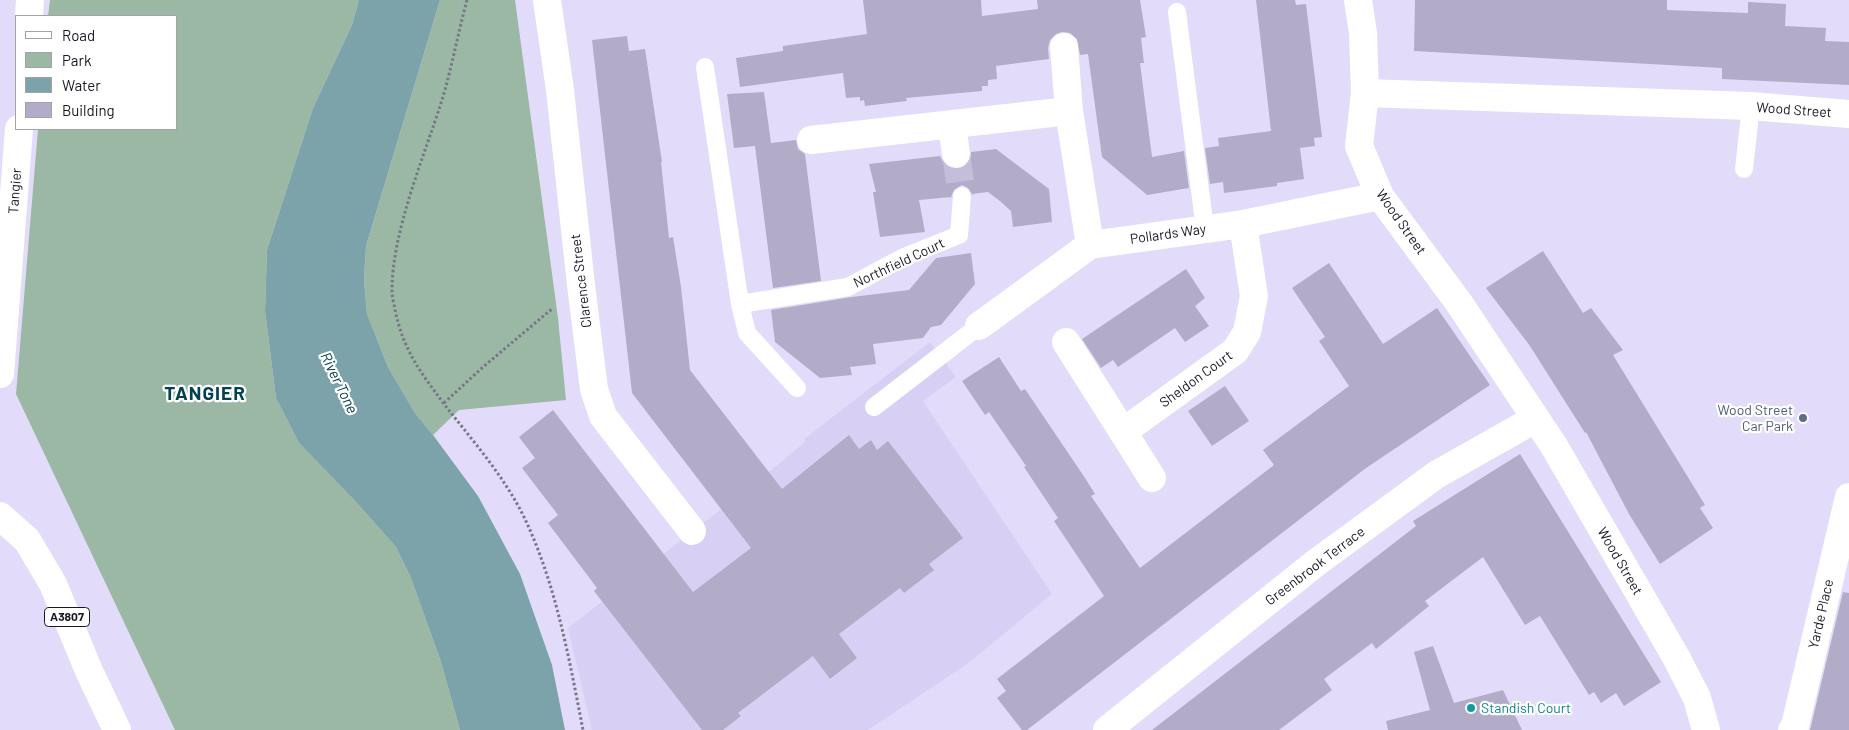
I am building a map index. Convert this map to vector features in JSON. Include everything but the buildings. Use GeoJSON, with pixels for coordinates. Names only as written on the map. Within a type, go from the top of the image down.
{"type":"FeatureCollection","features":[{"type":"Feature","properties":{"kind":"street"},"geometry":{"type":"LineString","coordinates":[[28,15],[30,0]]}},
{"type":"Feature","properties":{"kind":"street","name":"Clarence Street"},"geometry":{"type":"LineString","coordinates":[[547,0],[560,90],[594,389],[603,416],[692,531]]}},
{"type":"Feature","properties":{"kind":"street"},"geometry":{"type":"LineString","coordinates":[[1358,0],[1363,33],[1365,93]]}},
{"type":"Feature","properties":{"kind":"street"},"geometry":{"type":"LineString","coordinates":[[1064,47],[1069,111],[1090,245]]}},
{"type":"Feature","properties":{"kind":"street","name":"Wood Street"},"geometry":{"type":"LineString","coordinates":[[1706,730],[1696,698],[1676,657],[1554,446],[1459,303],[1380,196],[1359,146],[1365,93],[1751,106],[1849,114]]}},
{"type":"Feature","properties":{"kind":"street"},"geometry":{"type":"LineString","coordinates":[[811,140],[1069,111]]}},
{"type":"Feature","properties":{"kind":"street"},"geometry":{"type":"LineString","coordinates":[[952,125],[956,154]]}},
{"type":"Feature","properties":{"kind":"street","name":"Tangier"},"geometry":{"type":"LineString","coordinates":[[0,374],[19,130]]}},
{"type":"Feature","properties":{"kind":"street","name":"Pollards Way"},"geometry":{"type":"LineString","coordinates":[[979,326],[1090,245],[1243,224],[1380,196]]}},
{"type":"Feature","properties":{"kind":"street","name":"Sheldon Court"},"geometry":{"type":"LineString","coordinates":[[1124,431],[1235,351],[1247,332],[1254,296],[1243,224]]}},
{"type":"Feature","properties":{"kind":"street"},"geometry":{"type":"LineString","coordinates":[[1066,342],[1152,478]]}},
{"type":"Feature","properties":{"kind":"street","name":"Greenbrook Terrace"},"geometry":{"type":"LineString","coordinates":[[1107,730],[1317,562],[1428,481],[1535,419]]}},
{"type":"Feature","properties":{"kind":"street","name":"Yarde Place"},"geometry":{"type":"LineString","coordinates":[[1792,730],[1795,726],[1849,497]]}},
{"type":"Feature","properties":{"kind":"street","name":"A3807"},"geometry":{"type":"LineString","coordinates":[[0,516],[27,540],[54,584],[89,671],[116,730]]}},
{"type":"Feature","properties":{"kind":"lane"},"geometry":{"type":"LineString","coordinates":[[1177,12],[1205,229]]}},
{"type":"Feature","properties":{"kind":"lane"},"geometry":{"type":"LineString","coordinates":[[705,67],[740,304],[747,333],[797,388]]}},
{"type":"Feature","properties":{"kind":"lane"},"geometry":{"type":"LineString","coordinates":[[1744,169],[1751,106]]}},
{"type":"Feature","properties":{"kind":"lane","name":"Northfield Court"},"geometry":{"type":"LineString","coordinates":[[740,304],[848,287],[904,258],[959,235],[962,196]]}},
{"type":"Feature","properties":{"kind":"lane"},"geometry":{"type":"LineString","coordinates":[[874,407],[979,326]]}},
{"type":"Feature","properties":{"kind":"path"},"geometry":{"type":"LineString","coordinates":[[467,0],[443,97],[400,233],[394,262],[392,293],[398,324],[408,352],[426,380],[505,483],[524,517],[541,560],[563,629],[583,730]]}},
{"type":"Feature","properties":{"kind":"path"},"geometry":{"type":"LineString","coordinates":[[444,403],[484,366],[581,285]]}},
{"type":"Feature","properties":{"kind":"shaded area"},"geometry":{"type":"Polygon","coordinates":[[[930,342],[956,377],[923,401],[1052,594],[970,662],[868,730],[592,730],[568,628],[769,472],[805,442],[804,439],[930,342]]]}},
{"type":"Feature","properties":{"kind":"green space"},"geometry":{"type":"Polygon","coordinates":[[[50,0],[359,0],[352,25],[313,108],[267,250],[265,311],[276,398],[299,443],[396,547],[411,578],[441,662],[460,730],[175,730],[16,394],[38,130],[178,130],[178,15],[48,15],[50,0]]]}},
{"type":"Feature","properties":{"kind":"green space"},"geometry":{"type":"Polygon","coordinates":[[[440,0],[515,0],[558,318],[566,400],[459,410],[433,435],[415,413],[388,367],[367,314],[364,280],[366,246],[440,0]]]}},
{"type":"Feature","properties":{"kind":"water","name":"River Tone"},"geometry":{"type":"Polygon","coordinates":[[[359,0],[440,0],[366,246],[364,280],[367,314],[388,367],[415,413],[478,496],[520,574],[552,665],[565,730],[460,730],[441,662],[411,578],[396,547],[299,443],[276,398],[265,311],[267,250],[313,108],[352,25],[359,0]]]}},
{"type":"Feature","properties":{"kind":"tunnel"},"geometry":{"type":"LineString","coordinates":[[956,154],[962,196]]}},
{"type":"Feature","properties":{"kind":"place","name":"Wood Street Car Park"},"geometry":{"type":"Point","coordinates":[1803,418]}},
{"type":"Feature","properties":{"kind":"place","name":"Standish Court"},"geometry":{"type":"Point","coordinates":[1471,708]}},
{"type":"Feature","properties":{"kind":"district","name":"TANGIER"},"geometry":{"type":"Point","coordinates":[205,394]}}]}
